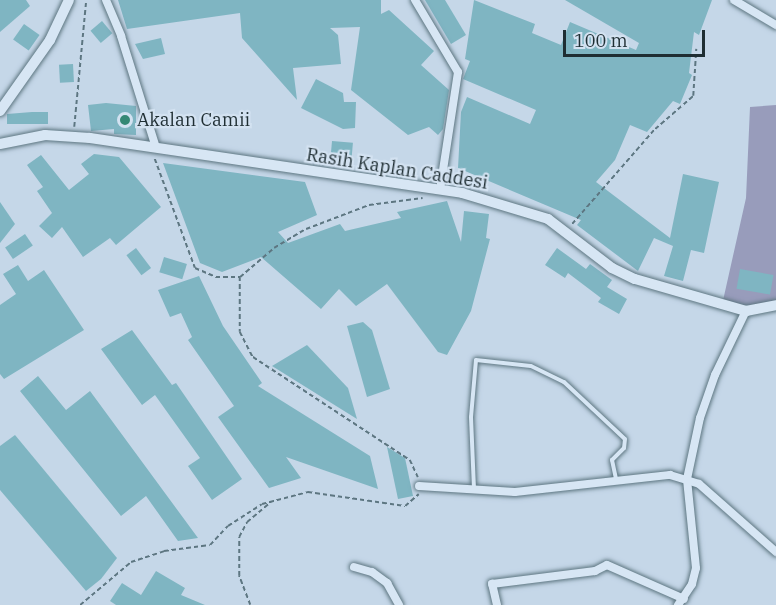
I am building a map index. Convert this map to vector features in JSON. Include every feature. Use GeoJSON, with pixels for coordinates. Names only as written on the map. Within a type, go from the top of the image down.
{"type":"FeatureCollection","features":[{"type":"Feature","properties":{"kind":"street"},"geometry":{"type":"LineString","coordinates":[[0,111],[50,40],[69,0]]}},
{"type":"Feature","properties":{"kind":"street"},"geometry":{"type":"LineString","coordinates":[[106,0],[121,36],[153,148]]}},
{"type":"Feature","properties":{"kind":"street"},"geometry":{"type":"LineString","coordinates":[[415,0],[458,72],[440,190]]}},
{"type":"Feature","properties":{"kind":"street"},"geometry":{"type":"LineString","coordinates":[[734,0],[776,25]]}},
{"type":"Feature","properties":{"kind":"street","name":"Rasih Kaplan Caddesi"},"geometry":{"type":"LineString","coordinates":[[0,144],[45,135],[73,137],[440,190],[527,210],[565,231],[612,268],[635,279],[746,311],[771,306]]}},
{"type":"Feature","properties":{"kind":"street"},"geometry":{"type":"LineString","coordinates":[[497,605],[492,584],[595,571],[607,565],[681,602],[696,568],[687,479],[711,386],[746,311]]}},
{"type":"Feature","properties":{"kind":"street"},"geometry":{"type":"LineString","coordinates":[[419,486],[515,492],[616,479],[670,476],[687,479],[699,484],[776,552]]}},
{"type":"Feature","properties":{"kind":"street"},"geometry":{"type":"LineString","coordinates":[[354,567],[372,572],[387,583],[399,605]]}},
{"type":"Feature","properties":{"kind":"lane"},"geometry":{"type":"LineString","coordinates":[[475,491],[471,423],[476,360],[531,366],[564,382],[625,439],[624,448],[612,460],[616,479]]}},
{"type":"Feature","properties":{"kind":"path"},"geometry":{"type":"LineString","coordinates":[[73,137],[86,0]]}},
{"type":"Feature","properties":{"kind":"path"},"geometry":{"type":"LineString","coordinates":[[565,231],[627,159],[693,96],[696,49]]}},
{"type":"Feature","properties":{"kind":"path"},"geometry":{"type":"LineString","coordinates":[[153,148],[195,268],[216,277],[240,277],[274,248],[306,229],[369,205],[431,197]]}},
{"type":"Feature","properties":{"kind":"path"},"geometry":{"type":"LineString","coordinates":[[80,605],[131,561],[164,551],[210,545],[245,513],[272,501],[308,492],[405,506],[416,500],[419,486],[415,465],[410,460],[253,357],[240,332],[240,277]]}},
{"type":"Feature","properties":{"kind":"path"},"geometry":{"type":"LineString","coordinates":[[250,605],[239,576],[239,537],[247,522],[272,501]]}},
{"type":"Feature","properties":{"kind":"shaded area"},"geometry":{"type":"Polygon","coordinates":[[[776,105],[776,305],[722,305],[746,198],[750,107],[776,105]]]}},
{"type":"Feature","properties":{"kind":"building"},"geometry":{"type":"Polygon","coordinates":[[[0,0],[26,0],[30,6],[0,32],[0,0]]]}},
{"type":"Feature","properties":{"kind":"building"},"geometry":{"type":"Polygon","coordinates":[[[118,0],[381,0],[381,14],[389,10],[434,51],[421,65],[449,90],[443,129],[438,135],[429,127],[408,135],[351,90],[360,27],[330,28],[338,35],[341,64],[293,68],[297,100],[242,38],[240,13],[127,29],[118,0]]]}},
{"type":"Feature","properties":{"kind":"building"},"geometry":{"type":"Polygon","coordinates":[[[425,0],[445,0],[466,35],[451,44],[425,0]]]}},
{"type":"Feature","properties":{"kind":"building"},"geometry":{"type":"Polygon","coordinates":[[[474,0],[535,24],[532,33],[561,45],[570,22],[636,50],[639,43],[565,0],[712,0],[699,35],[694,32],[689,73],[692,75],[680,104],[673,101],[647,132],[630,125],[615,160],[596,182],[670,238],[683,174],[719,182],[704,253],[691,250],[683,281],[664,276],[673,246],[654,238],[638,271],[577,225],[581,220],[458,168],[461,112],[467,97],[530,124],[536,110],[463,79],[470,61],[465,59],[474,0]]]}},
{"type":"Feature","properties":{"kind":"building"},"geometry":{"type":"Polygon","coordinates":[[[102,21],[112,33],[101,43],[91,31],[102,21]]]}},
{"type":"Feature","properties":{"kind":"building"},"geometry":{"type":"Polygon","coordinates":[[[24,24],[40,35],[29,50],[13,40],[24,24]]]}},
{"type":"Feature","properties":{"kind":"building"},"geometry":{"type":"Polygon","coordinates":[[[161,38],[165,54],[143,59],[135,44],[161,38]]]}},
{"type":"Feature","properties":{"kind":"building"},"geometry":{"type":"Polygon","coordinates":[[[73,64],[74,82],[60,83],[59,65],[73,64]]]}},
{"type":"Feature","properties":{"kind":"building"},"geometry":{"type":"Polygon","coordinates":[[[316,79],[343,93],[344,102],[356,102],[355,128],[343,129],[301,108],[316,79]]]}},
{"type":"Feature","properties":{"kind":"building"},"geometry":{"type":"Polygon","coordinates":[[[106,103],[136,106],[136,135],[114,134],[114,129],[91,131],[88,105],[106,103]]]}},
{"type":"Feature","properties":{"kind":"building"},"geometry":{"type":"Polygon","coordinates":[[[48,112],[48,124],[7,124],[7,114],[48,112]]]}},
{"type":"Feature","properties":{"kind":"building"},"geometry":{"type":"Polygon","coordinates":[[[332,141],[353,143],[351,162],[330,160],[332,141]]]}},
{"type":"Feature","properties":{"kind":"building"},"geometry":{"type":"Polygon","coordinates":[[[94,154],[119,157],[161,207],[116,245],[110,238],[83,257],[62,227],[52,238],[39,226],[52,213],[37,191],[43,187],[27,165],[41,155],[69,190],[89,174],[81,164],[94,154]]]}},
{"type":"Feature","properties":{"kind":"building"},"geometry":{"type":"Polygon","coordinates":[[[163,163],[305,182],[317,215],[278,232],[288,243],[340,224],[345,231],[401,218],[397,212],[447,201],[461,242],[464,211],[489,214],[486,238],[490,239],[471,311],[447,355],[438,352],[387,284],[356,306],[339,289],[321,309],[261,257],[222,272],[200,263],[163,163]]]}},
{"type":"Feature","properties":{"kind":"building"},"geometry":{"type":"Polygon","coordinates":[[[0,202],[15,224],[0,243],[0,202]]]}},
{"type":"Feature","properties":{"kind":"building"},"geometry":{"type":"Polygon","coordinates":[[[25,234],[33,246],[13,259],[5,247],[25,234]]]}},
{"type":"Feature","properties":{"kind":"building"},"geometry":{"type":"Polygon","coordinates":[[[136,248],[151,268],[141,275],[126,255],[136,248]]]}},
{"type":"Feature","properties":{"kind":"building"},"geometry":{"type":"Polygon","coordinates":[[[557,248],[586,269],[590,264],[612,280],[607,287],[627,299],[619,314],[598,302],[601,298],[568,273],[565,278],[545,265],[557,248]]]}},
{"type":"Feature","properties":{"kind":"building"},"geometry":{"type":"Polygon","coordinates":[[[164,257],[187,264],[182,279],[159,272],[164,257]]]}},
{"type":"Feature","properties":{"kind":"building"},"geometry":{"type":"Polygon","coordinates":[[[18,265],[28,281],[44,270],[84,330],[4,379],[0,374],[0,305],[16,294],[3,274],[18,265]]]}},
{"type":"Feature","properties":{"kind":"building"},"geometry":{"type":"Polygon","coordinates":[[[740,269],[773,275],[770,295],[737,289],[740,269]]]}},
{"type":"Feature","properties":{"kind":"building"},"geometry":{"type":"Polygon","coordinates":[[[199,276],[223,326],[262,383],[258,386],[370,456],[378,489],[286,457],[301,478],[269,488],[218,417],[234,406],[188,340],[192,337],[181,313],[170,317],[158,290],[199,276]]]}},
{"type":"Feature","properties":{"kind":"building"},"geometry":{"type":"Polygon","coordinates":[[[363,322],[372,330],[390,389],[367,397],[347,326],[363,322]]]}},
{"type":"Feature","properties":{"kind":"building"},"geometry":{"type":"Polygon","coordinates":[[[132,330],[172,385],[176,383],[242,479],[212,500],[188,466],[200,458],[155,395],[142,405],[101,349],[132,330]]]}},
{"type":"Feature","properties":{"kind":"building"},"geometry":{"type":"Polygon","coordinates":[[[307,345],[348,388],[357,419],[272,366],[307,345]]]}},
{"type":"Feature","properties":{"kind":"building"},"geometry":{"type":"Polygon","coordinates":[[[38,376],[66,410],[90,391],[198,538],[178,541],[146,496],[121,516],[20,391],[38,376]]]}},
{"type":"Feature","properties":{"kind":"building"},"geometry":{"type":"Polygon","coordinates":[[[15,435],[117,558],[101,579],[86,591],[0,490],[0,446],[15,435]]]}},
{"type":"Feature","properties":{"kind":"building"},"geometry":{"type":"Polygon","coordinates":[[[387,447],[405,458],[413,496],[398,499],[387,447]]]}},
{"type":"Feature","properties":{"kind":"building"},"geometry":{"type":"Polygon","coordinates":[[[156,571],[185,588],[181,595],[205,605],[116,605],[110,601],[122,583],[141,595],[156,571]]]}},
{"type":"Feature","properties":{"kind":"place","name":"Akalan Camii"},"geometry":{"type":"Point","coordinates":[125,120]}}]}
